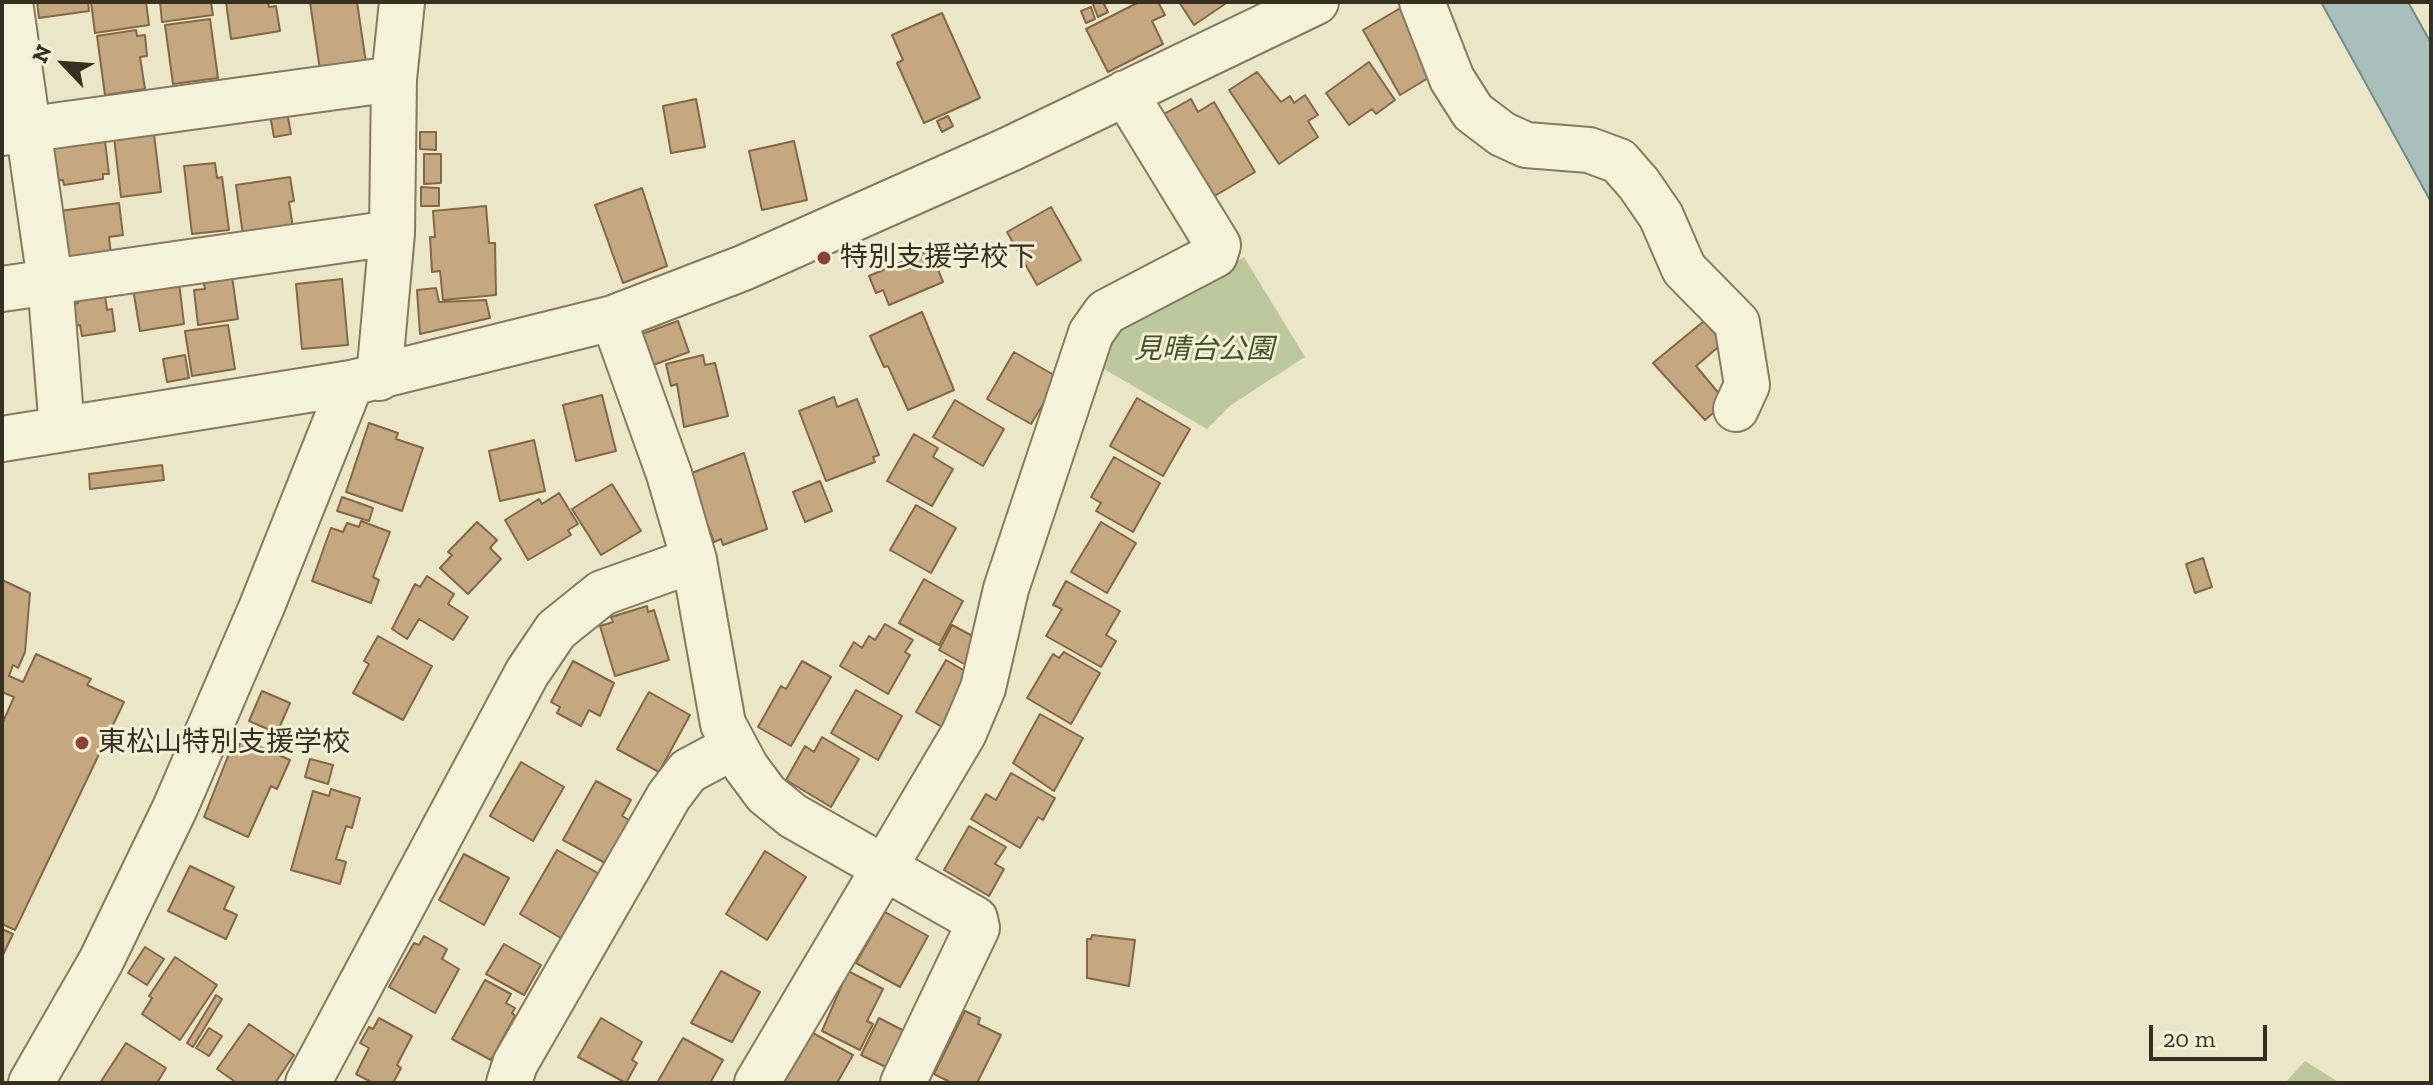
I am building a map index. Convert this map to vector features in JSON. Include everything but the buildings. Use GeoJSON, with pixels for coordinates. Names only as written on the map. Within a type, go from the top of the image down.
{"type":"FeatureCollection","features":[{"type":"Feature","properties":{"kind":"street"},"geometry":{"type":"LineString","coordinates":[[10,2],[15,131],[50,281],[62,429]]}},
{"type":"Feature","properties":{"kind":"street"},"geometry":{"type":"LineString","coordinates":[[31,1083],[101,961],[175,808],[262,606],[365,380],[392,233],[394,79],[402,2]]}},
{"type":"Feature","properties":{"kind":"street"},"geometry":{"type":"LineString","coordinates":[[2,439],[365,380],[613,318],[743,268],[1010,149],[1316,2]]}},
{"type":"Feature","properties":{"kind":"street"},"geometry":{"type":"LineString","coordinates":[[1422,2],[1452,79],[1473,112],[1502,134],[1526,145],[1589,150],[1619,161],[1639,184],[1661,216],[1684,269],[1737,323],[1747,385],[1736,409]]}},
{"type":"Feature","properties":{"kind":"street"},"geometry":{"type":"LineString","coordinates":[[15,131],[394,79]]}},
{"type":"Feature","properties":{"kind":"street"},"geometry":{"type":"LineString","coordinates":[[757,1083],[964,733],[983,688],[1006,589],[1091,333],[1106,312],[1215,255],[1218,245],[1125,93]]}},
{"type":"Feature","properties":{"kind":"street"},"geometry":{"type":"LineString","coordinates":[[2,289],[392,233]]}},
{"type":"Feature","properties":{"kind":"street"},"geometry":{"type":"LineString","coordinates":[[613,318],[669,474],[694,560],[723,724],[735,746],[766,794],[793,816],[975,919],[977,928],[903,1083]]}},
{"type":"Feature","properties":{"kind":"street"},"geometry":{"type":"LineString","coordinates":[[308,1083],[527,673],[556,630],[602,593],[694,560]]}},
{"type":"Feature","properties":{"kind":"street"},"geometry":{"type":"LineString","coordinates":[[509,1083],[515,1064],[669,796],[688,771],[735,746]]}},
{"type":"Feature","properties":{"kind":"green space","name":"見晴台公園"},"geometry":{"type":"Polygon","coordinates":[[[1244,257],[1305,357],[1231,405],[1207,429],[1104,369],[1116,331],[1244,257]]]}},
{"type":"Feature","properties":{"kind":"green space"},"geometry":{"type":"Polygon","coordinates":[[[2305,1061],[2340,1083],[2285,1083],[2305,1061]]]}},
{"type":"Feature","properties":{"kind":"water"},"geometry":{"type":"Polygon","coordinates":[[[2321,2],[2408,2],[2431,43],[2431,202],[2321,2]]]}},
{"type":"Feature","properties":{"kind":"place","name":"特別支援学校下"},"geometry":{"type":"Point","coordinates":[824,258]}},
{"type":"Feature","properties":{"kind":"place","name":"東松山特別支援学校"},"geometry":{"type":"Point","coordinates":[82,743]}}]}
